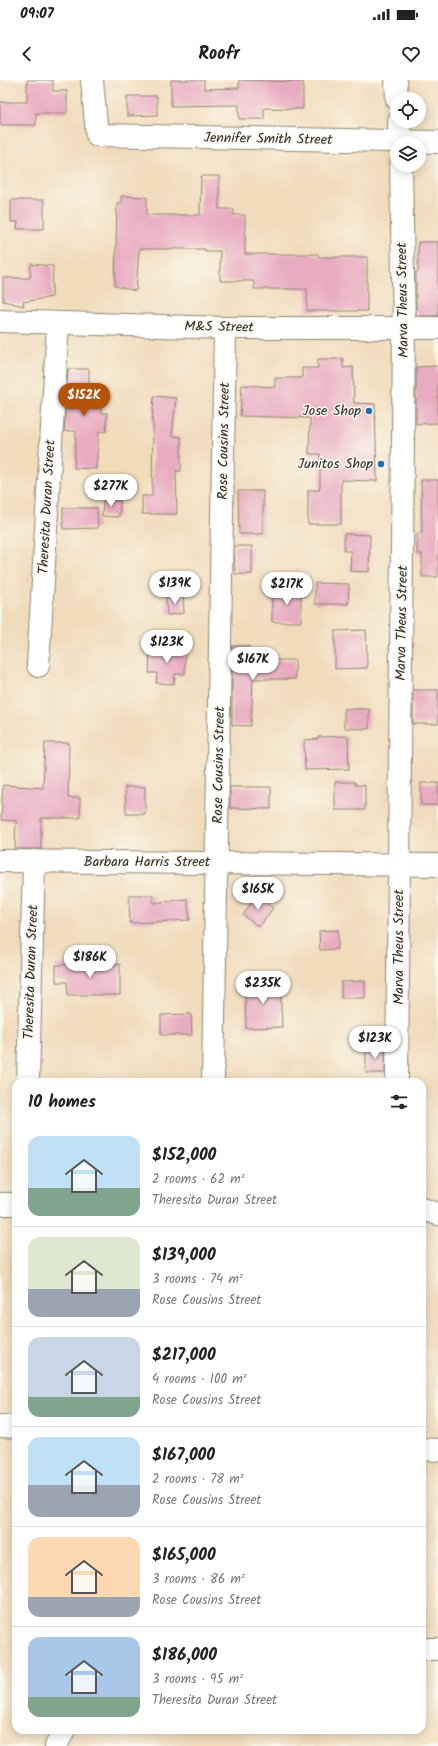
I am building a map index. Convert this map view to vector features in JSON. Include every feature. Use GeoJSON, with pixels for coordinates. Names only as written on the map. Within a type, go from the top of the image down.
{"type":"FeatureCollection","features":[{"type":"Feature","properties":{"kind":"street","name":"Jennifer Smith Street"},"geometry":{"type":"LineString","coordinates":[[92,80],[97,135],[400,135],[438,142]]}},
{"type":"Feature","properties":{"kind":"street"},"geometry":{"type":"LineString","coordinates":[[396,80],[397,92]]}},
{"type":"Feature","properties":{"kind":"street","name":"Marva Theus Street"},"geometry":{"type":"LineString","coordinates":[[398,1078],[404,328],[401,172]]}},
{"type":"Feature","properties":{"kind":"street","name":"M&S Street"},"geometry":{"type":"LineString","coordinates":[[0,321],[225,328],[438,328]]}},
{"type":"Feature","properties":{"kind":"street","name":"Theresita Duran Street"},"geometry":{"type":"LineString","coordinates":[[38,666],[58,324]]}},
{"type":"Feature","properties":{"kind":"street","name":"Rose Cousins Street"},"geometry":{"type":"LineString","coordinates":[[213,1078],[218,862],[225,328]]}},
{"type":"Feature","properties":{"kind":"street","name":"Barbara Harris Street"},"geometry":{"type":"LineString","coordinates":[[0,861],[438,865]]}},
{"type":"Feature","properties":{"kind":"street","name":"Theresita Duran Street"},"geometry":{"type":"LineString","coordinates":[[28,1078],[34,861]]}},
{"type":"Feature","properties":{"kind":"street"},"geometry":{"type":"LineString","coordinates":[[0,1204],[12,1204]]}},
{"type":"Feature","properties":{"kind":"street"},"geometry":{"type":"LineString","coordinates":[[426,1210],[438,1214]]}},
{"type":"Feature","properties":{"kind":"street"},"geometry":{"type":"LineString","coordinates":[[0,1426],[12,1427]]}},
{"type":"Feature","properties":{"kind":"street"},"geometry":{"type":"LineString","coordinates":[[426,1449],[438,1450]]}},
{"type":"Feature","properties":{"kind":"street"},"geometry":{"type":"LineString","coordinates":[[426,1649],[438,1649]]}},
{"type":"Feature","properties":{"kind":"street"},"geometry":{"type":"LineString","coordinates":[[56,1746],[62,1734]]}},
{"type":"Feature","properties":{"kind":"building"},"geometry":{"type":"Polygon","coordinates":[[[27,80],[53,80],[53,91],[67,91],[67,113],[36,113],[36,125],[0,125],[0,102],[27,102],[27,80]]]}},
{"type":"Feature","properties":{"kind":"building"},"geometry":{"type":"Polygon","coordinates":[[[171,80],[204,80],[204,89],[239,88],[239,80],[303,82],[303,109],[264,108],[264,119],[239,119],[239,105],[171,106],[171,80]]]}},
{"type":"Feature","properties":{"kind":"building"},"geometry":{"type":"Polygon","coordinates":[[[127,96],[157,96],[157,115],[127,116],[127,96]]]}},
{"type":"Feature","properties":{"kind":"building"},"geometry":{"type":"Polygon","coordinates":[[[201,176],[219,176],[219,209],[234,209],[234,215],[245,215],[245,254],[318,254],[318,257],[367,257],[367,311],[307,311],[307,289],[254,289],[254,281],[220,281],[220,251],[205,251],[205,249],[139,249],[136,291],[115,286],[117,203],[121,203],[121,196],[147,197],[147,215],[200,215],[201,176]]]}},
{"type":"Feature","properties":{"kind":"building"},"geometry":{"type":"Polygon","coordinates":[[[11,200],[44,200],[44,229],[17,229],[18,222],[11,222],[11,200]]]}},
{"type":"Feature","properties":{"kind":"building"},"geometry":{"type":"Polygon","coordinates":[[[418,242],[438,242],[438,316],[416,316],[418,242]]]}},
{"type":"Feature","properties":{"kind":"building"},"geometry":{"type":"Polygon","coordinates":[[[31,264],[53,266],[52,297],[23,302],[24,306],[3,301],[3,278],[30,278],[31,264]]]}},
{"type":"Feature","properties":{"kind":"building"},"geometry":{"type":"Polygon","coordinates":[[[318,359],[343,359],[343,368],[353,367],[354,403],[375,404],[377,481],[341,480],[341,524],[308,524],[308,490],[319,490],[320,486],[320,454],[309,454],[310,418],[240,416],[242,385],[275,387],[275,378],[302,378],[302,368],[318,368],[318,359]]]}},
{"type":"Feature","properties":{"kind":"building"},"geometry":{"type":"Polygon","coordinates":[[[438,366],[438,423],[416,424],[416,367],[438,366]]]}},
{"type":"Feature","properties":{"kind":"building"},"geometry":{"type":"Polygon","coordinates":[[[68,369],[89,369],[89,386],[101,387],[101,413],[107,413],[106,432],[99,431],[96,469],[74,468],[76,431],[64,431],[68,369]]]}},
{"type":"Feature","properties":{"kind":"building"},"geometry":{"type":"Polygon","coordinates":[[[154,396],[176,398],[172,436],[181,437],[181,471],[176,471],[177,514],[142,514],[142,496],[152,496],[152,423],[154,396]]]}},
{"type":"Feature","properties":{"kind":"building"},"geometry":{"type":"Polygon","coordinates":[[[421,480],[438,480],[438,577],[422,577],[422,554],[417,554],[417,533],[422,533],[421,480]]]}},
{"type":"Feature","properties":{"kind":"building"},"geometry":{"type":"Polygon","coordinates":[[[238,491],[263,491],[263,534],[239,534],[238,491]]]}},
{"type":"Feature","properties":{"kind":"building"},"geometry":{"type":"Polygon","coordinates":[[[103,500],[120,501],[119,517],[102,516],[103,500]]]}},
{"type":"Feature","properties":{"kind":"building"},"geometry":{"type":"Polygon","coordinates":[[[63,508],[97,508],[98,528],[63,529],[63,508]]]}},
{"type":"Feature","properties":{"kind":"building"},"geometry":{"type":"Polygon","coordinates":[[[344,534],[370,535],[369,572],[350,571],[351,551],[344,551],[344,534]]]}},
{"type":"Feature","properties":{"kind":"building"},"geometry":{"type":"Polygon","coordinates":[[[234,546],[252,546],[252,574],[235,574],[234,546]]]}},
{"type":"Feature","properties":{"kind":"building"},"geometry":{"type":"Polygon","coordinates":[[[315,583],[349,584],[348,604],[315,604],[315,583]]]}},
{"type":"Feature","properties":{"kind":"building"},"geometry":{"type":"Polygon","coordinates":[[[301,590],[301,622],[272,622],[272,591],[301,590]]]}},
{"type":"Feature","properties":{"kind":"building"},"geometry":{"type":"Polygon","coordinates":[[[183,596],[184,613],[167,615],[166,597],[183,596]]]}},
{"type":"Feature","properties":{"kind":"building"},"geometry":{"type":"Polygon","coordinates":[[[366,630],[367,668],[335,669],[335,631],[366,630]]]}},
{"type":"Feature","properties":{"kind":"building"},"geometry":{"type":"Polygon","coordinates":[[[232,646],[249,646],[249,660],[295,660],[295,679],[253,679],[251,726],[232,725],[232,646]]]}},
{"type":"Feature","properties":{"kind":"building"},"geometry":{"type":"Polygon","coordinates":[[[150,648],[185,649],[185,674],[175,674],[174,684],[156,683],[157,673],[149,673],[150,648]]]}},
{"type":"Feature","properties":{"kind":"building"},"geometry":{"type":"Polygon","coordinates":[[[413,690],[438,690],[438,724],[413,724],[413,690]]]}},
{"type":"Feature","properties":{"kind":"building"},"geometry":{"type":"Polygon","coordinates":[[[344,709],[369,709],[369,729],[344,728],[344,709]]]}},
{"type":"Feature","properties":{"kind":"building"},"geometry":{"type":"Polygon","coordinates":[[[348,736],[349,769],[305,770],[304,740],[318,739],[318,737],[348,736]]]}},
{"type":"Feature","properties":{"kind":"building"},"geometry":{"type":"Polygon","coordinates":[[[45,743],[69,743],[68,798],[80,798],[80,818],[41,818],[41,849],[15,849],[16,821],[1,820],[3,785],[43,788],[45,743]]]}},
{"type":"Feature","properties":{"kind":"building"},"geometry":{"type":"Polygon","coordinates":[[[335,782],[355,782],[355,785],[365,785],[365,810],[335,810],[335,782]]]}},
{"type":"Feature","properties":{"kind":"building"},"geometry":{"type":"Polygon","coordinates":[[[421,783],[438,783],[438,805],[421,805],[421,783]]]}},
{"type":"Feature","properties":{"kind":"building"},"geometry":{"type":"Polygon","coordinates":[[[125,787],[145,787],[145,814],[126,814],[125,787]]]}},
{"type":"Feature","properties":{"kind":"building"},"geometry":{"type":"Polygon","coordinates":[[[230,787],[271,787],[271,809],[230,808],[230,787]]]}},
{"type":"Feature","properties":{"kind":"building"},"geometry":{"type":"Polygon","coordinates":[[[129,895],[153,895],[153,903],[187,899],[190,920],[130,923],[129,895]]]}},
{"type":"Feature","properties":{"kind":"building"},"geometry":{"type":"Polygon","coordinates":[[[256,896],[273,908],[259,927],[243,915],[256,896]]]}},
{"type":"Feature","properties":{"kind":"building"},"geometry":{"type":"Polygon","coordinates":[[[338,930],[338,949],[320,950],[319,931],[338,930]]]}},
{"type":"Feature","properties":{"kind":"building"},"geometry":{"type":"Polygon","coordinates":[[[120,964],[120,995],[68,995],[67,982],[56,982],[56,965],[120,964]]]}},
{"type":"Feature","properties":{"kind":"building"},"geometry":{"type":"Polygon","coordinates":[[[365,981],[365,998],[341,998],[341,982],[365,981]]]}},
{"type":"Feature","properties":{"kind":"building"},"geometry":{"type":"Polygon","coordinates":[[[280,982],[282,1027],[246,1028],[245,983],[280,982]]]}},
{"type":"Feature","properties":{"kind":"building"},"geometry":{"type":"Polygon","coordinates":[[[191,1014],[192,1035],[161,1035],[161,1015],[191,1014]]]}},
{"type":"Feature","properties":{"kind":"building"},"geometry":{"type":"Polygon","coordinates":[[[366,1047],[385,1048],[385,1073],[366,1073],[366,1047]]]}},
{"type":"Feature","properties":{"kind":"place","name":"Jose Shop"},"geometry":{"type":"Point","coordinates":[369,411]}},
{"type":"Feature","properties":{"kind":"place","name":"Junitos Shop"},"geometry":{"type":"Point","coordinates":[381,464]}}]}
